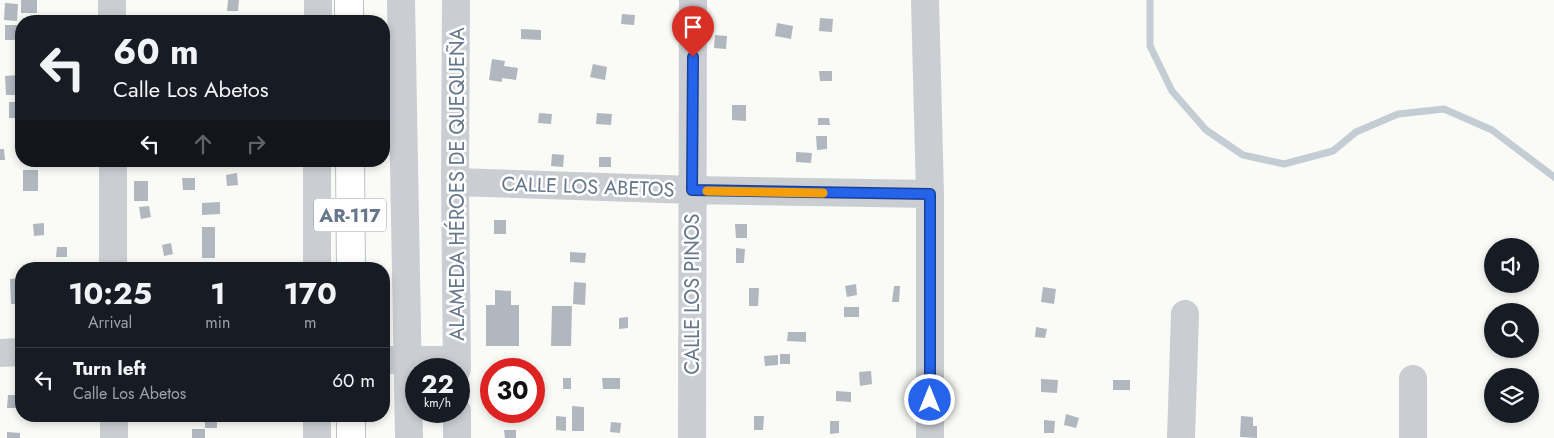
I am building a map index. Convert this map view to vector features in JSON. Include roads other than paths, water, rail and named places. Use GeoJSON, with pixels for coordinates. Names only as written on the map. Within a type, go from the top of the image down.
{"type":"FeatureCollection","features":[{"type":"Feature","properties":{"kind":"main road"},"geometry":{"type":"LineString","coordinates":[[349,0],[349,15]]}},
{"type":"Feature","properties":{"kind":"main road","name":"AR-117"},"geometry":{"type":"LineString","coordinates":[[350,167],[351,262]]}},
{"type":"Feature","properties":{"kind":"main road"},"geometry":{"type":"LineString","coordinates":[[350,438],[351,422]]}},
{"type":"Feature","properties":{"kind":"street"},"geometry":{"type":"LineString","coordinates":[[112,0],[112,15]]}},
{"type":"Feature","properties":{"kind":"street"},"geometry":{"type":"LineString","coordinates":[[318,0],[318,15]]}},
{"type":"Feature","properties":{"kind":"street"},"geometry":{"type":"LineString","coordinates":[[401,0],[396,360],[409,438]]}},
{"type":"Feature","properties":{"kind":"street","name":"ALAMEDA HÉROES DE QUEQUEÑA"},"geometry":{"type":"LineString","coordinates":[[456,0],[457,358]]}},
{"type":"Feature","properties":{"kind":"street","name":"CALLE LOS PINOS"},"geometry":{"type":"LineString","coordinates":[[692,438],[693,0]]}},
{"type":"Feature","properties":{"kind":"street"},"geometry":{"type":"LineString","coordinates":[[925,0],[930,194],[930,438]]}},
{"type":"Feature","properties":{"kind":"street"},"geometry":{"type":"LineString","coordinates":[[113,167],[113,262]]}},
{"type":"Feature","properties":{"kind":"street"},"geometry":{"type":"LineString","coordinates":[[317,167],[317,262]]}},
{"type":"Feature","properties":{"kind":"street","name":"CALLE LOS ABETOS"},"geometry":{"type":"LineString","coordinates":[[455,182],[692,190],[930,194]]}},
{"type":"Feature","properties":{"kind":"street"},"geometry":{"type":"LineString","coordinates":[[1181,438],[1185,314]]}},
{"type":"Feature","properties":{"kind":"street"},"geometry":{"type":"LineString","coordinates":[[0,353],[15,352]]}},
{"type":"Feature","properties":{"kind":"street"},"geometry":{"type":"LineString","coordinates":[[1413,438],[1414,379]]}},
{"type":"Feature","properties":{"kind":"street"},"geometry":{"type":"LineString","coordinates":[[114,422],[114,438]]}},
{"type":"Feature","properties":{"kind":"street"},"geometry":{"type":"LineString","coordinates":[[317,422],[317,438]]}},
{"type":"Feature","properties":{"kind":"street"},"geometry":{"type":"LineString","coordinates":[[457,423],[457,438]]}},
{"type":"Feature","properties":{"kind":"waterway"},"geometry":{"type":"LineString","coordinates":[[1150,0],[1150,46],[1172,91],[1206,130],[1243,155],[1284,164],[1333,151],[1356,132],[1398,114],[1444,109],[1492,130],[1554,177]]}}]}
